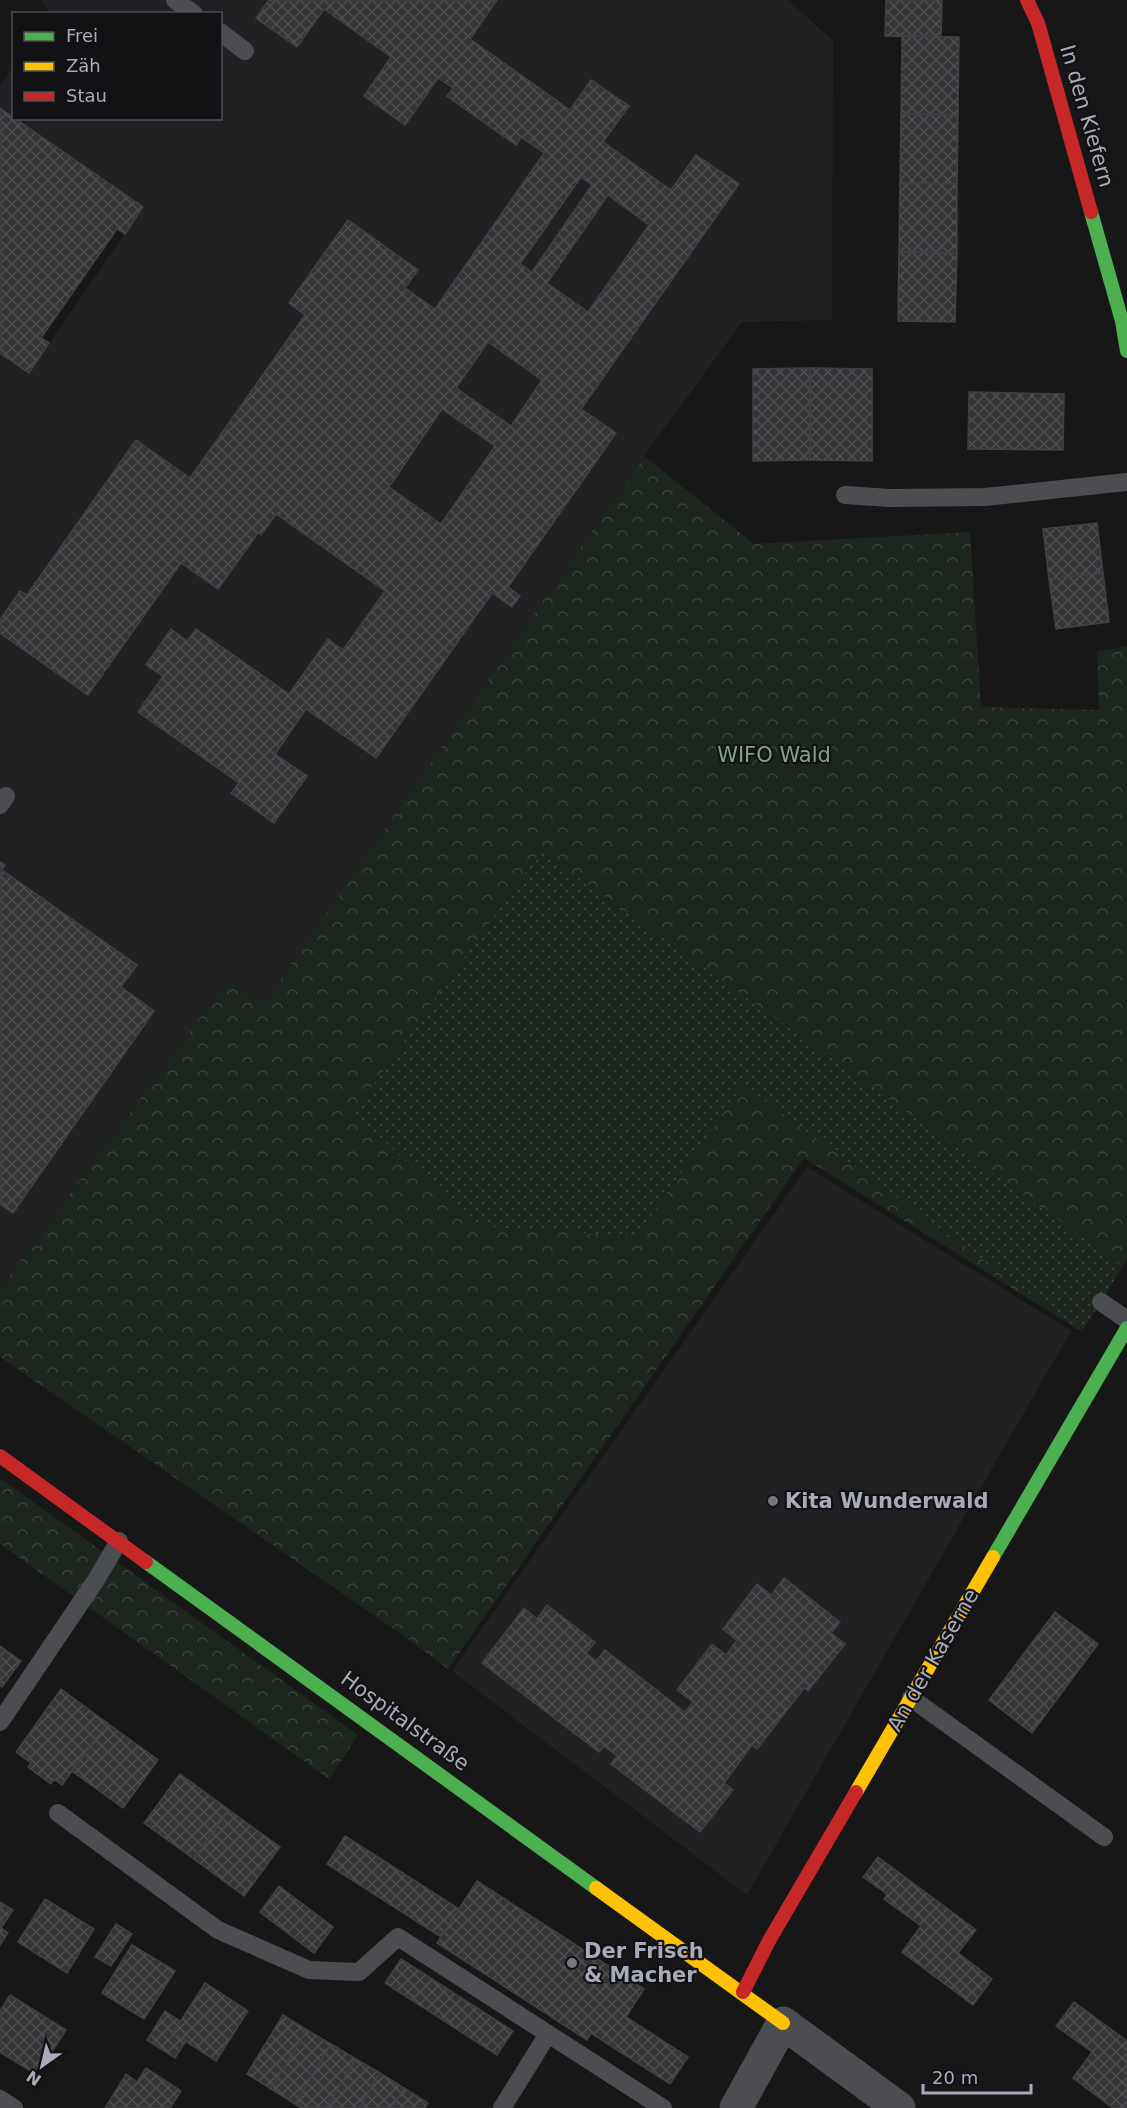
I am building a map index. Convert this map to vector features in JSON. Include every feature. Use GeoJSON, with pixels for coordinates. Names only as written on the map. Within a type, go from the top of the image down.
{"type":"FeatureCollection","features":[{"type":"Feature","properties":{"kind":"street","name":"In den Kiefern"},"geometry":{"type":"LineString","coordinates":[[1027,0],[1042,34],[1122,321],[1127,351]]}},
{"type":"Feature","properties":{"kind":"street","name":"An der Kaserne"},"geometry":{"type":"LineString","coordinates":[[742,1992],[770,1939],[1127,1328]]}},
{"type":"Feature","properties":{"kind":"street","name":"Hospitalstraße"},"geometry":{"type":"LineString","coordinates":[[0,1456],[783,2023]]}},
{"type":"Feature","properties":{"kind":"street"},"geometry":{"type":"LineString","coordinates":[[736,2108],[783,2023],[899,2108]]}},
{"type":"Feature","properties":{"kind":"lane"},"geometry":{"type":"LineString","coordinates":[[175,0],[191,12]]}},
{"type":"Feature","properties":{"kind":"lane"},"geometry":{"type":"LineString","coordinates":[[222,34],[245,51]]}},
{"type":"Feature","properties":{"kind":"lane"},"geometry":{"type":"LineString","coordinates":[[845,495],[890,498],[985,497],[1127,482]]}},
{"type":"Feature","properties":{"kind":"lane"},"geometry":{"type":"LineString","coordinates":[[1101,1302],[1127,1320]]}},
{"type":"Feature","properties":{"kind":"lane"},"geometry":{"type":"LineString","coordinates":[[0,1722],[96,1580],[119,1540]]}},
{"type":"Feature","properties":{"kind":"lane"},"geometry":{"type":"LineString","coordinates":[[911,1698],[1104,1837]]}},
{"type":"Feature","properties":{"kind":"lane"},"geometry":{"type":"LineString","coordinates":[[58,1813],[218,1930],[309,1970],[359,1972],[398,1937],[663,2108]]}},
{"type":"Feature","properties":{"kind":"lane"},"geometry":{"type":"LineString","coordinates":[[502,2108],[548,2034]]}},
{"type":"Feature","properties":{"kind":"lane"},"geometry":{"type":"LineString","coordinates":[[0,2099],[14,2108]]}},
{"type":"Feature","properties":{"kind":"shaded area"},"geometry":{"type":"Polygon","coordinates":[[[42,0],[788,0],[833,41],[832,320],[742,322],[644,456],[263,1005],[228,980],[0,1288],[0,353],[29,373],[143,207],[17,120],[222,120],[222,12],[49,11],[42,0]]]}},
{"type":"Feature","properties":{"kind":"shaded area"},"geometry":{"type":"Polygon","coordinates":[[[12,68],[12,116],[0,108],[0,86],[12,68]]]}},
{"type":"Feature","properties":{"kind":"shaded area","name":"Kita Wunderwald"},"geometry":{"type":"Polygon","coordinates":[[[807,1167],[1071,1331],[747,1895],[452,1671],[807,1167]]]}},
{"type":"Feature","properties":{"kind":"green space","name":"WIFO Wald"},"geometry":{"type":"Polygon","coordinates":[[[644,456],[754,544],[970,532],[981,707],[1099,710],[1097,652],[1127,646],[1127,1259],[1123,1266],[541,851],[354,1112],[474,1226],[636,1237],[743,1085],[1082,1332],[804,1158],[448,1669],[404,1636],[0,1357],[0,1288],[228,980],[263,1004],[644,456]]]}},
{"type":"Feature","properties":{"kind":"green space"},"geometry":{"type":"Polygon","coordinates":[[[541,850],[1123,1266],[1082,1332],[743,1086],[636,1237],[474,1226],[353,1112],[541,850]]]}},
{"type":"Feature","properties":{"kind":"green space"},"geometry":{"type":"Polygon","coordinates":[[[0,1478],[358,1735],[329,1779],[0,1544],[0,1478]]]}},
{"type":"Feature","properties":{"kind":"building"},"geometry":{"type":"Polygon","coordinates":[[[269,0],[497,0],[470,39],[570,110],[591,80],[629,106],[603,142],[671,190],[696,155],[739,184],[581,409],[616,433],[508,587],[520,596],[512,607],[492,593],[376,758],[306,709],[275,754],[307,776],[274,823],[231,793],[239,783],[138,712],[163,676],[146,665],[171,629],[187,641],[196,629],[289,694],[328,639],[343,650],[385,591],[276,514],[261,535],[258,533],[218,589],[181,563],[88,695],[0,633],[0,620],[20,591],[27,595],[136,440],[190,478],[305,315],[289,303],[348,220],[418,270],[405,288],[435,309],[544,153],[521,137],[516,145],[447,96],[453,88],[438,78],[405,125],[364,96],[391,57],[324,9],[297,47],[256,18],[269,0]],[[581,177],[520,264],[532,272],[592,185],[581,177]],[[608,195],[547,283],[588,312],[649,225],[608,195]],[[488,342],[456,388],[511,426],[542,380],[488,342]],[[442,409],[389,487],[441,524],[495,446],[442,409]]]}},
{"type":"Feature","properties":{"kind":"building"},"geometry":{"type":"Polygon","coordinates":[[[886,0],[942,0],[941,37],[885,36],[886,0]]]}},
{"type":"Feature","properties":{"kind":"building"},"geometry":{"type":"Polygon","coordinates":[[[902,36],[959,37],[958,115],[901,114],[902,36]]]}},
{"type":"Feature","properties":{"kind":"building"},"geometry":{"type":"Polygon","coordinates":[[[0,108],[12,116],[12,120],[17,120],[143,207],[125,234],[117,229],[41,338],[49,343],[29,373],[0,353],[0,108]]]}},
{"type":"Feature","properties":{"kind":"building"},"geometry":{"type":"Polygon","coordinates":[[[901,114],[958,115],[957,184],[900,183],[901,114]]]}},
{"type":"Feature","properties":{"kind":"building"},"geometry":{"type":"Polygon","coordinates":[[[900,183],[957,184],[957,253],[899,252],[900,183]]]}},
{"type":"Feature","properties":{"kind":"building"},"geometry":{"type":"Polygon","coordinates":[[[899,252],[957,253],[955,322],[898,321],[899,252]]]}},
{"type":"Feature","properties":{"kind":"building"},"geometry":{"type":"Polygon","coordinates":[[[810,368],[810,460],[753,461],[753,369],[810,368]]]}},
{"type":"Feature","properties":{"kind":"building"},"geometry":{"type":"Polygon","coordinates":[[[810,368],[872,369],[872,461],[810,460],[810,368]]]}},
{"type":"Feature","properties":{"kind":"building"},"geometry":{"type":"Polygon","coordinates":[[[969,392],[1064,394],[1063,450],[968,449],[969,392]]]}},
{"type":"Feature","properties":{"kind":"building"},"geometry":{"type":"Polygon","coordinates":[[[1097,523],[1103,573],[1049,579],[1043,529],[1097,523]]]}},
{"type":"Feature","properties":{"kind":"building"},"geometry":{"type":"Polygon","coordinates":[[[1103,573],[1109,622],[1056,629],[1049,579],[1103,573]]]}},
{"type":"Feature","properties":{"kind":"building"},"geometry":{"type":"Polygon","coordinates":[[[0,862],[5,865],[2,870],[137,965],[121,987],[154,1011],[13,1213],[0,1204],[0,862]]]}},
{"type":"Feature","properties":{"kind":"building"},"geometry":{"type":"Polygon","coordinates":[[[784,1578],[840,1622],[831,1633],[845,1644],[808,1691],[804,1688],[757,1749],[752,1745],[724,1783],[733,1790],[700,1832],[611,1764],[617,1756],[604,1746],[599,1752],[482,1663],[524,1608],[537,1619],[547,1605],[595,1642],[586,1653],[596,1661],[605,1650],[685,1712],[693,1702],[677,1690],[712,1644],[726,1655],[737,1640],[723,1629],[757,1584],[771,1595],[784,1578]]]}},
{"type":"Feature","properties":{"kind":"building"},"geometry":{"type":"Polygon","coordinates":[[[1055,1612],[1098,1644],[1032,1733],[989,1700],[1055,1612]]]}},
{"type":"Feature","properties":{"kind":"building"},"geometry":{"type":"Polygon","coordinates":[[[0,1646],[21,1661],[2,1687],[0,1686],[0,1646]]]}},
{"type":"Feature","properties":{"kind":"building"},"geometry":{"type":"Polygon","coordinates":[[[61,1689],[107,1723],[62,1785],[54,1779],[51,1784],[28,1767],[31,1763],[16,1752],[61,1689]]]}},
{"type":"Feature","properties":{"kind":"building"},"geometry":{"type":"Polygon","coordinates":[[[107,1723],[158,1760],[123,1808],[72,1771],[107,1723]]]}},
{"type":"Feature","properties":{"kind":"building"},"geometry":{"type":"Polygon","coordinates":[[[180,1774],[229,1810],[194,1859],[144,1823],[180,1774]]]}},
{"type":"Feature","properties":{"kind":"building"},"geometry":{"type":"Polygon","coordinates":[[[229,1810],[280,1847],[244,1896],[194,1859],[229,1810]]]}},
{"type":"Feature","properties":{"kind":"building"},"geometry":{"type":"Polygon","coordinates":[[[345,1836],[459,1909],[441,1937],[327,1864],[345,1836]]]}},
{"type":"Feature","properties":{"kind":"building"},"geometry":{"type":"Polygon","coordinates":[[[878,1857],[976,1930],[958,1953],[992,1979],[973,2005],[902,1952],[921,1926],[884,1899],[887,1894],[863,1877],[878,1857]]]}},
{"type":"Feature","properties":{"kind":"building"},"geometry":{"type":"Polygon","coordinates":[[[477,1881],[644,1989],[626,2017],[688,2057],[670,2084],[591,2033],[587,2040],[437,1943],[477,1881]]]}},
{"type":"Feature","properties":{"kind":"building"},"geometry":{"type":"Polygon","coordinates":[[[279,1886],[333,1927],[314,1953],[260,1912],[279,1886]]]}},
{"type":"Feature","properties":{"kind":"building"},"geometry":{"type":"Polygon","coordinates":[[[45,1899],[94,1929],[67,1973],[18,1942],[45,1899]]]}},
{"type":"Feature","properties":{"kind":"building"},"geometry":{"type":"Polygon","coordinates":[[[0,1902],[13,1910],[1,1928],[8,1933],[0,1945],[0,1902]]]}},
{"type":"Feature","properties":{"kind":"building"},"geometry":{"type":"Polygon","coordinates":[[[116,1924],[132,1934],[111,1966],[95,1957],[116,1924]]]}},
{"type":"Feature","properties":{"kind":"building"},"geometry":{"type":"Polygon","coordinates":[[[132,1945],[175,1971],[144,2019],[102,1993],[132,1945]]]}},
{"type":"Feature","properties":{"kind":"building"},"geometry":{"type":"Polygon","coordinates":[[[401,1959],[513,2031],[497,2055],[385,1983],[401,1959]]]}},
{"type":"Feature","properties":{"kind":"building"},"geometry":{"type":"Polygon","coordinates":[[[205,1983],[248,2011],[216,2061],[173,2033],[205,1983]]]}},
{"type":"Feature","properties":{"kind":"building"},"geometry":{"type":"Polygon","coordinates":[[[10,1995],[66,2030],[37,2075],[0,2052],[0,2011],[10,1995]]]}},
{"type":"Feature","properties":{"kind":"building"},"geometry":{"type":"Polygon","coordinates":[[[1074,2002],[1127,2041],[1127,2108],[1113,2108],[1073,2078],[1092,2052],[1056,2026],[1074,2002]]]}},
{"type":"Feature","properties":{"kind":"building"},"geometry":{"type":"Polygon","coordinates":[[[165,2011],[180,2021],[173,2033],[186,2041],[175,2058],[147,2040],[165,2011]]]}},
{"type":"Feature","properties":{"kind":"building"},"geometry":{"type":"Polygon","coordinates":[[[283,2015],[307,2030],[271,2089],[247,2074],[283,2015]]]}},
{"type":"Feature","properties":{"kind":"building"},"geometry":{"type":"Polygon","coordinates":[[[307,2030],[331,2044],[295,2104],[271,2089],[307,2030]]]}},
{"type":"Feature","properties":{"kind":"building"},"geometry":{"type":"Polygon","coordinates":[[[331,2044],[356,2059],[326,2108],[302,2108],[295,2104],[331,2044]]]}},
{"type":"Feature","properties":{"kind":"building"},"geometry":{"type":"Polygon","coordinates":[[[356,2059],[380,2073],[359,2108],[326,2108],[356,2059]]]}},
{"type":"Feature","properties":{"kind":"building"},"geometry":{"type":"Polygon","coordinates":[[[146,2068],[181,2091],[170,2108],[105,2108],[126,2074],[137,2082],[146,2068]]]}},
{"type":"Feature","properties":{"kind":"building"},"geometry":{"type":"Polygon","coordinates":[[[380,2073],[404,2088],[392,2108],[359,2108],[380,2073]]]}},
{"type":"Feature","properties":{"kind":"building"},"geometry":{"type":"Polygon","coordinates":[[[404,2088],[428,2103],[425,2108],[392,2108],[404,2088]]]}},
{"type":"Feature","properties":{"kind":"traffic: fast"},"geometry":{"type":"LineString","coordinates":[[1091,212],[1122,321],[1127,351]]}},
{"type":"Feature","properties":{"kind":"traffic: fast"},"geometry":{"type":"LineString","coordinates":[[993,1557],[1127,1328]]}},
{"type":"Feature","properties":{"kind":"traffic: fast"},"geometry":{"type":"LineString","coordinates":[[146,1562],[596,1888]]}},
{"type":"Feature","properties":{"kind":"traffic: slow"},"geometry":{"type":"LineString","coordinates":[[856,1792],[993,1557]]}},
{"type":"Feature","properties":{"kind":"traffic: slow"},"geometry":{"type":"LineString","coordinates":[[596,1888],[783,2023]]}},
{"type":"Feature","properties":{"kind":"traffic: jam"},"geometry":{"type":"LineString","coordinates":[[1027,0],[1038,23],[1091,212]]}},
{"type":"Feature","properties":{"kind":"traffic: jam"},"geometry":{"type":"LineString","coordinates":[[0,1456],[146,1562]]}},
{"type":"Feature","properties":{"kind":"traffic: jam"},"geometry":{"type":"LineString","coordinates":[[743,1992],[770,1939],[856,1792]]}},
{"type":"Feature","properties":{"kind":"place","name":"Kita Wunderwald"},"geometry":{"type":"Point","coordinates":[773,1501]}},
{"type":"Feature","properties":{"kind":"place","name":"Der Frisch & Macher"},"geometry":{"type":"Point","coordinates":[572,1963]}}]}
